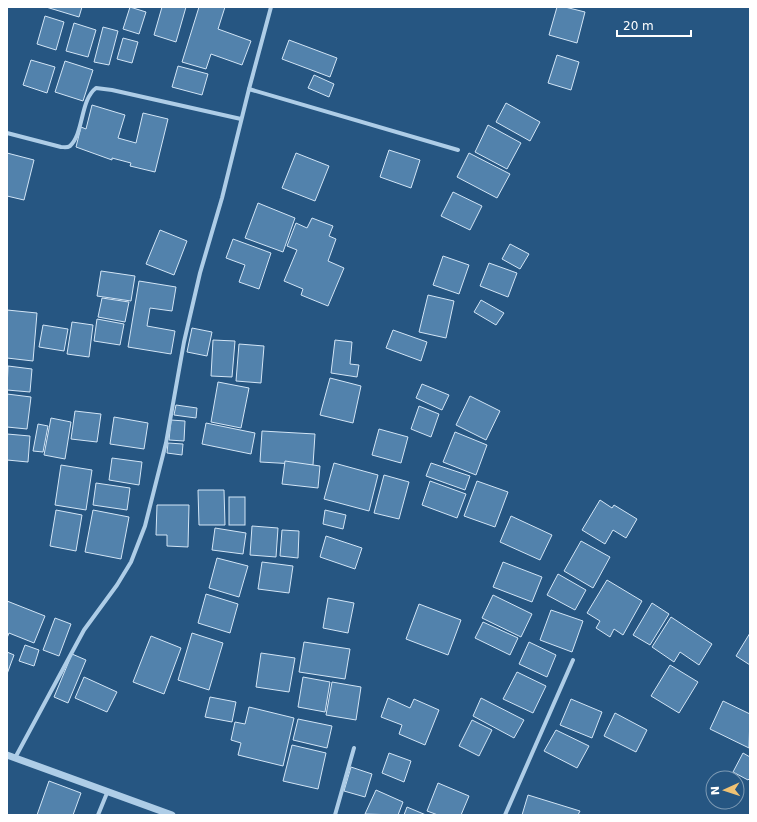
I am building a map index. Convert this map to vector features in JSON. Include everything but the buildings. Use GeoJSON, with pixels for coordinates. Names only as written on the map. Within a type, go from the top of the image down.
{"type":"FeatureCollection","features":[{"type":"Feature","properties":{"kind":"street"},"geometry":{"type":"LineString","coordinates":[[14,758],[84,630],[117,585],[131,562],[145,526],[166,443],[186,334],[241,119],[272,7]]}},
{"type":"Feature","properties":{"kind":"street"},"geometry":{"type":"LineString","coordinates":[[7,133],[61,147],[67,147],[70,145],[76,134],[89,96],[96,88],[112,90],[241,119]]}},
{"type":"Feature","properties":{"kind":"street"},"geometry":{"type":"LineString","coordinates":[[249,89],[458,150]]}},
{"type":"Feature","properties":{"kind":"street"},"geometry":{"type":"LineString","coordinates":[[505,815],[573,660]]}},
{"type":"Feature","properties":{"kind":"street"},"geometry":{"type":"LineString","coordinates":[[335,815],[354,748]]}},
{"type":"Feature","properties":{"kind":"street"},"geometry":{"type":"LineString","coordinates":[[7,755],[107,793],[172,815]]}},
{"type":"Feature","properties":{"kind":"street"},"geometry":{"type":"LineString","coordinates":[[98,815],[107,793]]}}]}
